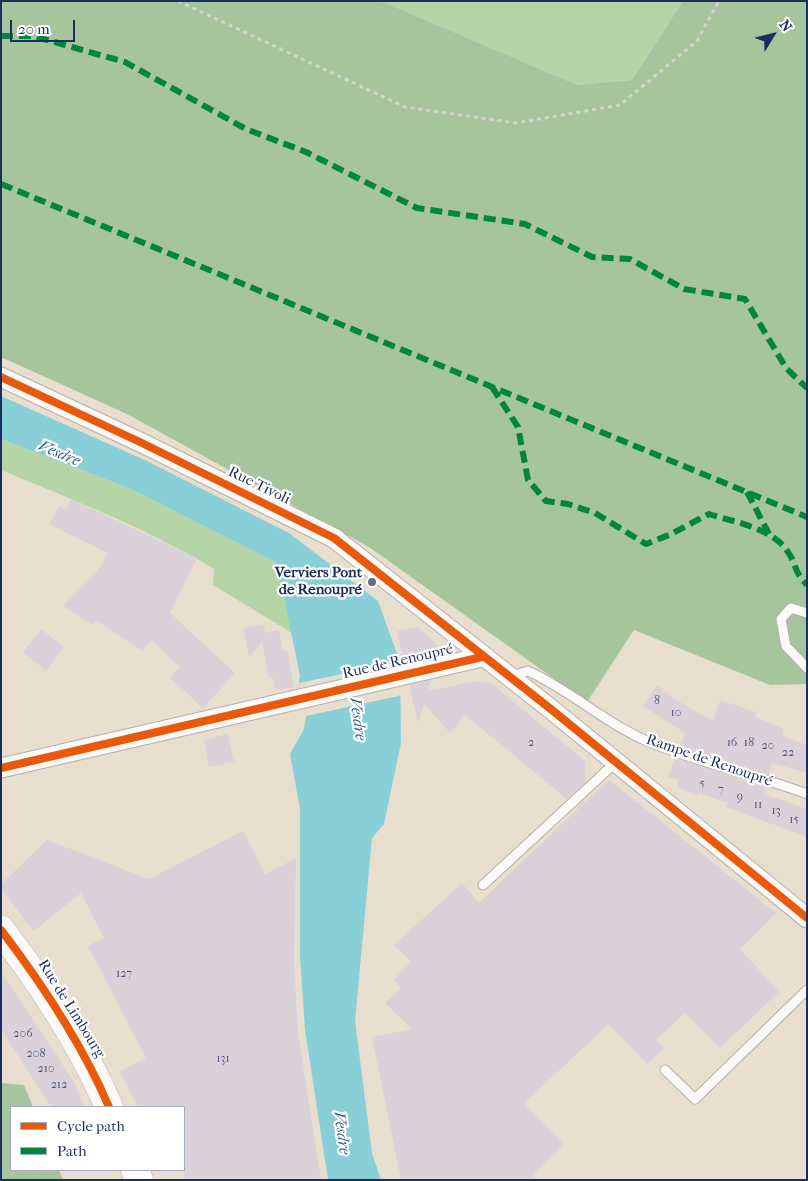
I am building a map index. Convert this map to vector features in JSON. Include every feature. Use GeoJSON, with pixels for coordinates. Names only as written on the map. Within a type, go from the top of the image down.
{"type":"FeatureCollection","features":[{"type":"Feature","properties":{"kind":"main road","name":"Rue de Limbourg"},"geometry":{"type":"LineString","coordinates":[[1,930],[26,963],[92,1068],[109,1106]]}},
{"type":"Feature","properties":{"kind":"street","name":"Rue Tivoli"},"geometry":{"type":"LineString","coordinates":[[1,377],[142,443],[334,538],[482,657]]}},
{"type":"Feature","properties":{"kind":"street","name":"Rue de Renoupré"},"geometry":{"type":"LineString","coordinates":[[1,768],[482,657]]}},
{"type":"Feature","properties":{"kind":"street"},"geometry":{"type":"LineString","coordinates":[[482,657],[807,918]]}},
{"type":"Feature","properties":{"kind":"lane"},"geometry":{"type":"LineString","coordinates":[[807,612],[791,608],[781,619],[786,646],[807,668]]}},
{"type":"Feature","properties":{"kind":"lane","name":"Rampe de Renoupré"},"geometry":{"type":"LineString","coordinates":[[508,677],[528,671],[546,679],[589,709],[646,740],[712,765],[807,794]]}},
{"type":"Feature","properties":{"kind":"lane"},"geometry":{"type":"LineString","coordinates":[[483,885],[615,763]]}},
{"type":"Feature","properties":{"kind":"lane"},"geometry":{"type":"LineString","coordinates":[[665,1070],[696,1099],[807,990]]}},
{"type":"Feature","properties":{"kind":"path"},"geometry":{"type":"LineString","coordinates":[[178,1],[405,107],[516,123],[620,105],[697,41],[720,1]]}},
{"type":"Feature","properties":{"kind":"green space"},"geometry":{"type":"Polygon","coordinates":[[[1,1],[381,1],[577,85],[632,80],[683,1],[807,1],[807,684],[770,685],[634,630],[587,702],[369,547],[127,414],[1,357],[1,1]]]}},
{"type":"Feature","properties":{"kind":"green space"},"geometry":{"type":"Polygon","coordinates":[[[381,1],[683,1],[632,80],[577,85],[381,1]]]}},
{"type":"Feature","properties":{"kind":"green space"},"geometry":{"type":"Polygon","coordinates":[[[1,439],[131,489],[277,563],[292,633],[213,585],[214,569],[189,554],[109,515],[1,470],[1,439]]]}},
{"type":"Feature","properties":{"kind":"green space"},"geometry":{"type":"Polygon","coordinates":[[[1,1083],[24,1085],[33,1106],[10,1106],[10,1171],[59,1171],[63,1180],[1,1180],[1,1083]]]}},
{"type":"Feature","properties":{"kind":"water","name":"Vesdre"},"geometry":{"type":"Polygon","coordinates":[[[1,396],[147,461],[289,533],[378,601],[400,662],[401,743],[384,824],[372,838],[355,1021],[372,1153],[381,1180],[328,1180],[305,1030],[300,956],[300,809],[290,754],[304,729],[306,716],[299,683],[300,676],[277,563],[131,489],[1,439],[1,396]]]}},
{"type":"Feature","properties":{"kind":"pier"},"geometry":{"type":"Polygon","coordinates":[[[400,662],[403,695],[306,716],[299,683],[400,662]]]}},
{"type":"Feature","properties":{"kind":"building"},"geometry":{"type":"Polygon","coordinates":[[[71,499],[197,558],[170,613],[235,673],[203,708],[170,678],[180,667],[151,640],[142,651],[96,620],[93,625],[63,606],[97,572],[108,553],[49,524],[59,506],[66,509],[71,499]]]}},
{"type":"Feature","properties":{"kind":"building"},"geometry":{"type":"Polygon","coordinates":[[[264,624],[265,633],[279,630],[283,651],[287,650],[294,687],[275,690],[273,678],[269,678],[262,642],[249,657],[243,628],[264,624]]]}},
{"type":"Feature","properties":{"kind":"building"},"geometry":{"type":"Polygon","coordinates":[[[418,627],[441,649],[439,655],[404,663],[397,631],[418,627]]]}},
{"type":"Feature","properties":{"kind":"building"},"geometry":{"type":"Polygon","coordinates":[[[41,629],[64,647],[46,671],[23,652],[41,629]]]}},
{"type":"Feature","properties":{"kind":"building"},"geometry":{"type":"Polygon","coordinates":[[[431,680],[428,691],[476,681],[492,684],[585,761],[585,783],[567,799],[465,715],[450,733],[424,704],[418,723],[409,685],[431,680]]]}},
{"type":"Feature","properties":{"kind":"building"},"geometry":{"type":"Polygon","coordinates":[[[657,685],[671,697],[713,721],[720,700],[756,712],[755,717],[784,729],[782,736],[807,745],[807,773],[772,763],[769,775],[680,747],[685,733],[643,706],[657,685]]]}},
{"type":"Feature","properties":{"kind":"building"},"geometry":{"type":"Polygon","coordinates":[[[228,734],[234,762],[209,767],[204,740],[228,734]]]}},
{"type":"Feature","properties":{"kind":"building"},"geometry":{"type":"Polygon","coordinates":[[[675,758],[766,787],[764,794],[807,809],[807,837],[726,807],[728,803],[699,793],[698,796],[677,787],[678,780],[668,777],[675,758]]]}},
{"type":"Feature","properties":{"kind":"building"},"geometry":{"type":"Polygon","coordinates":[[[609,780],[776,913],[740,949],[779,992],[720,1048],[685,1013],[656,1040],[664,1048],[647,1064],[609,1024],[524,1103],[564,1145],[528,1180],[401,1180],[372,1037],[412,1029],[385,1003],[401,988],[394,979],[411,962],[394,945],[462,883],[479,903],[578,809],[577,807],[584,800],[584,803],[609,780]]]}},
{"type":"Feature","properties":{"kind":"building"},"geometry":{"type":"Polygon","coordinates":[[[243,831],[265,874],[296,858],[294,960],[298,1032],[321,1180],[184,1180],[185,1106],[138,1106],[120,1071],[146,1058],[88,946],[104,938],[81,893],[34,931],[1,889],[1,884],[47,840],[149,879],[243,831]]]}},
{"type":"Feature","properties":{"kind":"building"},"geometry":{"type":"Polygon","coordinates":[[[1,971],[75,1084],[84,1106],[50,1106],[1,1029],[1,971]]]}},
{"type":"Feature","properties":{"kind":"marked path"},"geometry":{"type":"LineString","coordinates":[[1,36],[33,36],[125,62],[246,129],[306,152],[417,208],[525,224],[592,257],[630,259],[684,289],[745,299],[786,368],[807,388]]}},
{"type":"Feature","properties":{"kind":"marked path"},"geometry":{"type":"LineString","coordinates":[[1,184],[807,517]]}},
{"type":"Feature","properties":{"kind":"marked path"},"geometry":{"type":"LineString","coordinates":[[492,387],[518,427],[528,480],[546,501],[568,504],[595,513],[646,544],[669,535],[709,514],[741,523],[773,537],[781,544],[791,557],[799,576],[807,585]]}},
{"type":"Feature","properties":{"kind":"marked path"},"geometry":{"type":"LineString","coordinates":[[747,492],[769,534]]}},
{"type":"Feature","properties":{"kind":"cycle path"},"geometry":{"type":"LineString","coordinates":[[1,377],[142,443],[334,538],[552,710],[807,918]]}},
{"type":"Feature","properties":{"kind":"cycle path"},"geometry":{"type":"LineString","coordinates":[[1,768],[482,657]]}},
{"type":"Feature","properties":{"kind":"cycle path"},"geometry":{"type":"LineString","coordinates":[[1,930],[61,1016],[87,1060],[109,1106]]}},
{"type":"Feature","properties":{"kind":"place","name":"Verviers Pont de Renoupré"},"geometry":{"type":"Point","coordinates":[372,582]}}]}
